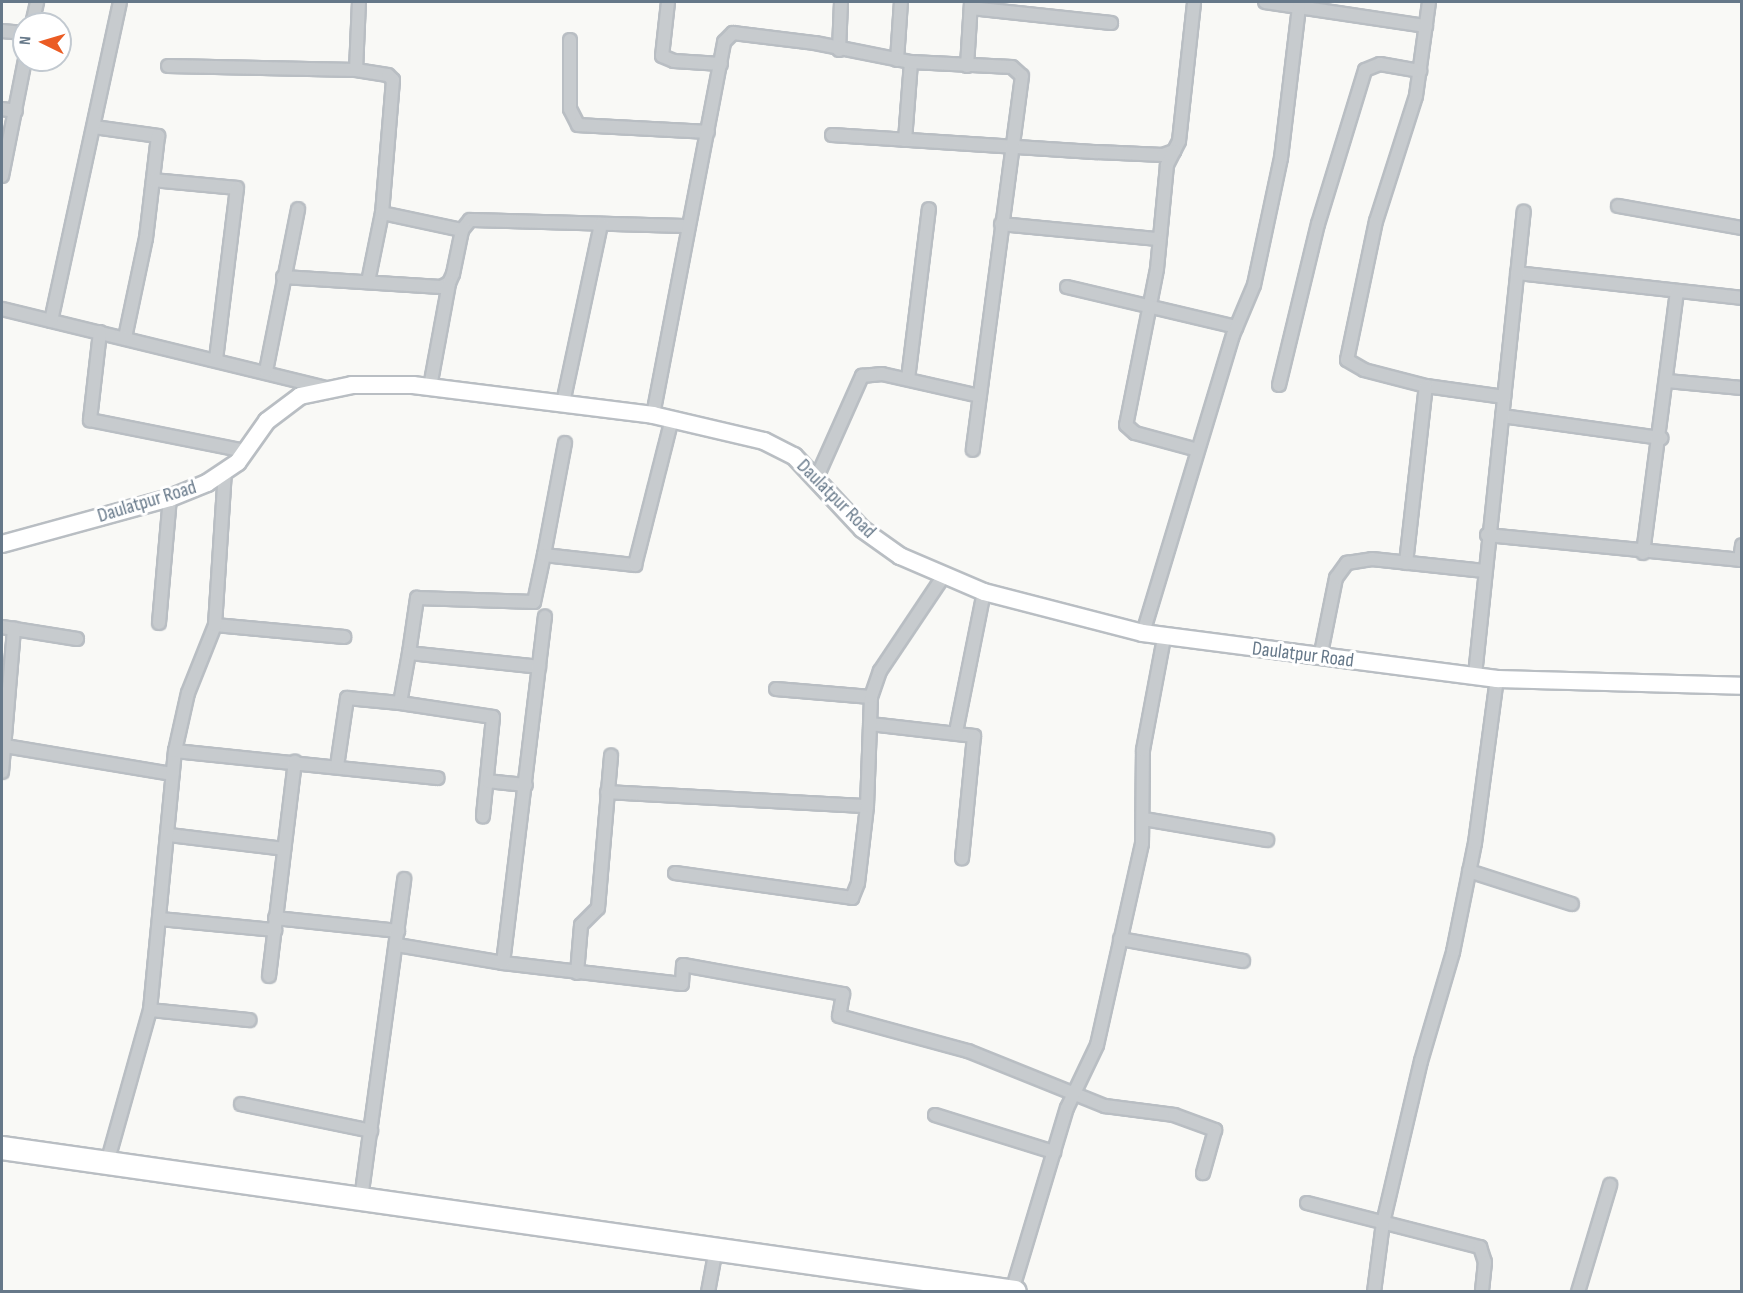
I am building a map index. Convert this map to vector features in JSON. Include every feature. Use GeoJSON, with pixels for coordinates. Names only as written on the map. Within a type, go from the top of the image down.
{"type":"FeatureCollection","features":[{"type":"Feature","properties":{"kind":"highway"},"geometry":{"type":"LineString","coordinates":[[2,1148],[1013,1291]]}},
{"type":"Feature","properties":{"kind":"street"},"geometry":{"type":"LineString","coordinates":[[51,321],[120,2]]}},
{"type":"Feature","properties":{"kind":"street"},"geometry":{"type":"LineString","coordinates":[[356,70],[359,2]]}},
{"type":"Feature","properties":{"kind":"street"},"geometry":{"type":"LineString","coordinates":[[668,2],[662,56],[674,61],[721,64]]}},
{"type":"Feature","properties":{"kind":"street"},"geometry":{"type":"LineString","coordinates":[[839,50],[841,2]]}},
{"type":"Feature","properties":{"kind":"street"},"geometry":{"type":"LineString","coordinates":[[897,60],[901,2]]}},
{"type":"Feature","properties":{"kind":"street"},"geometry":{"type":"LineString","coordinates":[[1194,2],[1179,141],[1167,165],[1157,239],[1157,268],[1126,425],[1135,433],[1198,450]]}},
{"type":"Feature","properties":{"kind":"street"},"geometry":{"type":"LineString","coordinates":[[1265,2],[1426,26]]}},
{"type":"Feature","properties":{"kind":"street"},"geometry":{"type":"LineString","coordinates":[[1430,2],[1420,71],[1407,130],[1376,221],[1347,360],[1364,370],[1426,386],[1504,397]]}},
{"type":"Feature","properties":{"kind":"street"},"geometry":{"type":"LineString","coordinates":[[967,66],[971,5],[1111,23]]}},
{"type":"Feature","properties":{"kind":"street"},"geometry":{"type":"LineString","coordinates":[[1143,633],[1236,327],[1254,285],[1279,169],[1297,52],[1299,6]]}},
{"type":"Feature","properties":{"kind":"street"},"geometry":{"type":"LineString","coordinates":[[653,415],[687,226],[708,132],[724,42],[733,33],[911,62],[1012,67],[1022,76],[973,450]]}},
{"type":"Feature","properties":{"kind":"street"},"geometry":{"type":"LineString","coordinates":[[570,40],[570,109],[578,124],[708,132]]}},
{"type":"Feature","properties":{"kind":"street"},"geometry":{"type":"LineString","coordinates":[[906,140],[911,62]]}},
{"type":"Feature","properties":{"kind":"street"},"geometry":{"type":"LineString","coordinates":[[1279,385],[1318,224],[1365,70],[1380,64],[1420,71]]}},
{"type":"Feature","properties":{"kind":"street"},"geometry":{"type":"LineString","coordinates":[[168,66],[356,70],[388,75],[393,80],[382,213],[368,282]]}},
{"type":"Feature","properties":{"kind":"street"},"geometry":{"type":"LineString","coordinates":[[2,176],[23,72]]}},
{"type":"Feature","properties":{"kind":"street"},"geometry":{"type":"LineString","coordinates":[[2,109],[16,111]]}},
{"type":"Feature","properties":{"kind":"street"},"geometry":{"type":"LineString","coordinates":[[94,127],[158,136],[146,238],[125,338]]}},
{"type":"Feature","properties":{"kind":"street"},"geometry":{"type":"LineString","coordinates":[[832,135],[1163,155],[1174,151]]}},
{"type":"Feature","properties":{"kind":"street"},"geometry":{"type":"LineString","coordinates":[[153,180],[237,188],[216,359]]}},
{"type":"Feature","properties":{"kind":"street"},"geometry":{"type":"LineString","coordinates":[[1618,206],[1742,228]]}},
{"type":"Feature","properties":{"kind":"street"},"geometry":{"type":"LineString","coordinates":[[266,371],[282,277],[298,209]]}},
{"type":"Feature","properties":{"kind":"street"},"geometry":{"type":"LineString","coordinates":[[908,380],[929,209]]}},
{"type":"Feature","properties":{"kind":"street"},"geometry":{"type":"LineString","coordinates":[[1475,675],[1487,535],[1524,212]]}},
{"type":"Feature","properties":{"kind":"street"},"geometry":{"type":"LineString","coordinates":[[382,213],[462,230]]}},
{"type":"Feature","properties":{"kind":"street"},"geometry":{"type":"LineString","coordinates":[[430,387],[449,283],[462,230],[470,220],[687,226]]}},
{"type":"Feature","properties":{"kind":"street"},"geometry":{"type":"LineString","coordinates":[[563,403],[601,224]]}},
{"type":"Feature","properties":{"kind":"street"},"geometry":{"type":"LineString","coordinates":[[1001,224],[1157,239]]}},
{"type":"Feature","properties":{"kind":"street"},"geometry":{"type":"LineString","coordinates":[[1517,273],[1742,298]]}},
{"type":"Feature","properties":{"kind":"street"},"geometry":{"type":"LineString","coordinates":[[282,277],[441,287],[449,283]]}},
{"type":"Feature","properties":{"kind":"street"},"geometry":{"type":"LineString","coordinates":[[1067,287],[1236,327]]}},
{"type":"Feature","properties":{"kind":"street"},"geometry":{"type":"LineString","coordinates":[[1643,553],[1661,438],[1677,291]]}},
{"type":"Feature","properties":{"kind":"street"},"geometry":{"type":"LineString","coordinates":[[2,309],[266,371],[325,388]]}},
{"type":"Feature","properties":{"kind":"street"},"geometry":{"type":"LineString","coordinates":[[100,332],[90,420],[245,451]]}},
{"type":"Feature","properties":{"kind":"street"},"geometry":{"type":"LineString","coordinates":[[817,477],[862,376],[871,372],[980,396]]}},
{"type":"Feature","properties":{"kind":"street"},"geometry":{"type":"LineString","coordinates":[[1667,381],[1742,388]]}},
{"type":"Feature","properties":{"kind":"street","name":"Daulatpur Road"},"geometry":{"type":"LineString","coordinates":[[2,544],[170,498],[225,472],[245,451],[267,421],[285,406],[325,388],[352,385],[430,387],[653,415],[764,441],[794,456],[817,477],[862,529],[900,556],[943,577],[984,592],[1164,638],[1497,678],[1742,686]]}},
{"type":"Feature","properties":{"kind":"street"},"geometry":{"type":"LineString","coordinates":[[1406,562],[1426,386]]}},
{"type":"Feature","properties":{"kind":"street"},"geometry":{"type":"LineString","coordinates":[[1502,416],[1661,438]]}},
{"type":"Feature","properties":{"kind":"street"},"geometry":{"type":"LineString","coordinates":[[544,555],[635,566],[672,419]]}},
{"type":"Feature","properties":{"kind":"street"},"geometry":{"type":"LineString","coordinates":[[400,703],[417,598],[534,602],[565,443]]}},
{"type":"Feature","properties":{"kind":"street"},"geometry":{"type":"LineString","coordinates":[[107,1163],[150,1010],[169,835],[175,751],[188,693],[215,625],[225,472]]}},
{"type":"Feature","properties":{"kind":"street"},"geometry":{"type":"LineString","coordinates":[[159,623],[170,498]]}},
{"type":"Feature","properties":{"kind":"street"},"geometry":{"type":"LineString","coordinates":[[1487,535],[1643,553],[1741,560],[1742,545]]}},
{"type":"Feature","properties":{"kind":"street"},"geometry":{"type":"LineString","coordinates":[[1320,658],[1340,570],[1354,560],[1406,562],[1484,571]]}},
{"type":"Feature","properties":{"kind":"street"},"geometry":{"type":"LineString","coordinates":[[675,873],[852,898],[858,883],[867,806],[871,697],[880,671],[943,577]]}},
{"type":"Feature","properties":{"kind":"street"},"geometry":{"type":"LineString","coordinates":[[956,732],[984,592]]}},
{"type":"Feature","properties":{"kind":"street"},"geometry":{"type":"LineString","coordinates":[[503,963],[545,617]]}},
{"type":"Feature","properties":{"kind":"street"},"geometry":{"type":"LineString","coordinates":[[215,625],[344,637]]}},
{"type":"Feature","properties":{"kind":"street"},"geometry":{"type":"LineString","coordinates":[[2,772],[5,746],[8,627],[77,639]]}},
{"type":"Feature","properties":{"kind":"street"},"geometry":{"type":"LineString","coordinates":[[1013,1291],[1072,1094],[1091,1064],[1097,1045],[1142,844],[1144,819],[1140,779],[1143,750],[1164,638]]}},
{"type":"Feature","properties":{"kind":"street"},"geometry":{"type":"LineString","coordinates":[[409,653],[539,667]]}},
{"type":"Feature","properties":{"kind":"street"},"geometry":{"type":"LineString","coordinates":[[1374,1292],[1383,1223],[1421,1061],[1453,952],[1469,870],[1497,678]]}},
{"type":"Feature","properties":{"kind":"street"},"geometry":{"type":"LineString","coordinates":[[776,689],[871,697]]}},
{"type":"Feature","properties":{"kind":"street"},"geometry":{"type":"LineString","coordinates":[[338,766],[347,698],[400,703],[493,717],[483,816]]}},
{"type":"Feature","properties":{"kind":"street"},"geometry":{"type":"LineString","coordinates":[[870,724],[970,734],[976,740],[962,858]]}},
{"type":"Feature","properties":{"kind":"street"},"geometry":{"type":"LineString","coordinates":[[5,746],[173,774]]}},
{"type":"Feature","properties":{"kind":"street"},"geometry":{"type":"LineString","coordinates":[[175,751],[438,778]]}},
{"type":"Feature","properties":{"kind":"street"},"geometry":{"type":"LineString","coordinates":[[578,973],[581,925],[598,908],[610,756]]}},
{"type":"Feature","properties":{"kind":"street"},"geometry":{"type":"LineString","coordinates":[[269,976],[295,762]]}},
{"type":"Feature","properties":{"kind":"street"},"geometry":{"type":"LineString","coordinates":[[486,781],[526,785]]}},
{"type":"Feature","properties":{"kind":"street"},"geometry":{"type":"LineString","coordinates":[[607,792],[867,806]]}},
{"type":"Feature","properties":{"kind":"street"},"geometry":{"type":"LineString","coordinates":[[1144,819],[1267,840]]}},
{"type":"Feature","properties":{"kind":"street"},"geometry":{"type":"LineString","coordinates":[[169,835],[284,849]]}},
{"type":"Feature","properties":{"kind":"street"},"geometry":{"type":"LineString","coordinates":[[1469,870],[1572,904]]}},
{"type":"Feature","properties":{"kind":"street"},"geometry":{"type":"LineString","coordinates":[[361,1199],[397,945],[404,879]]}},
{"type":"Feature","properties":{"kind":"street"},"geometry":{"type":"LineString","coordinates":[[160,919],[398,931]]}},
{"type":"Feature","properties":{"kind":"street"},"geometry":{"type":"LineString","coordinates":[[1120,939],[1243,961]]}},
{"type":"Feature","properties":{"kind":"street"},"geometry":{"type":"LineString","coordinates":[[397,945],[503,963],[682,984],[683,965],[843,994],[839,1016],[968,1051],[1105,1106],[1174,1115],[1215,1130],[1203,1173]]}},
{"type":"Feature","properties":{"kind":"street"},"geometry":{"type":"LineString","coordinates":[[150,1010],[249,1020]]}},
{"type":"Feature","properties":{"kind":"street"},"geometry":{"type":"LineString","coordinates":[[241,1104],[370,1131]]}},
{"type":"Feature","properties":{"kind":"street"},"geometry":{"type":"LineString","coordinates":[[935,1115],[1054,1152]]}},
{"type":"Feature","properties":{"kind":"street"},"geometry":{"type":"LineString","coordinates":[[1578,1292],[1610,1185]]}},
{"type":"Feature","properties":{"kind":"street"},"geometry":{"type":"LineString","coordinates":[[1307,1203],[1480,1247],[1485,1262],[1482,1292]]}},
{"type":"Feature","properties":{"kind":"street"},"geometry":{"type":"LineString","coordinates":[[708,1292],[716,1249]]}}]}
